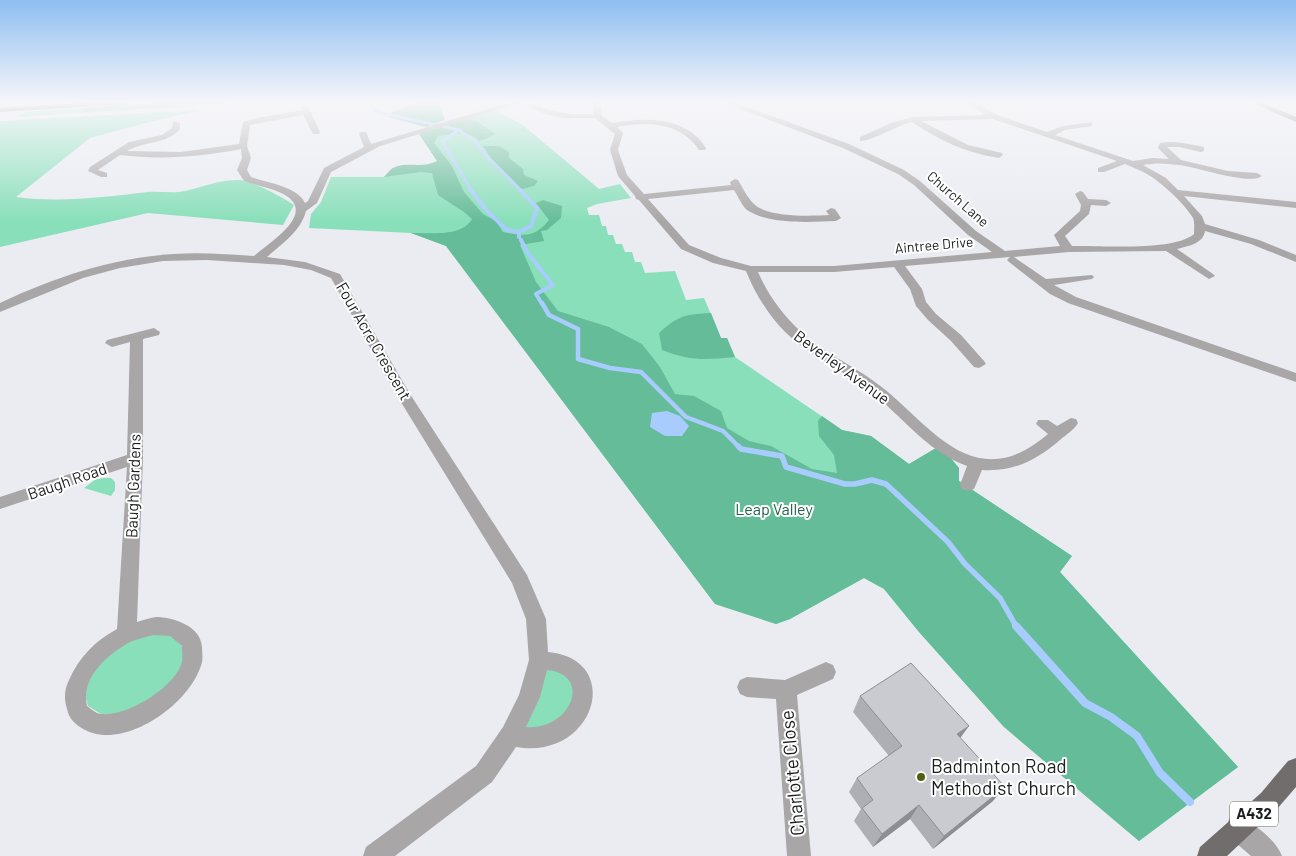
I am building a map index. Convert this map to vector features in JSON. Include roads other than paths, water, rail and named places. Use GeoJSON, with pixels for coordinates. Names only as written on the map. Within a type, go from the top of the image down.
{"type":"FeatureCollection","features":[{"type":"Feature","properties":{"kind":"main road","name":"A432"},"geometry":{"type":"LineString","coordinates":[[1209,856],[1269,801],[1296,769]]}},
{"type":"Feature","properties":{"kind":"street"},"geometry":{"type":"LineString","coordinates":[[104,175],[98,175],[93,171],[93,168],[136,142]]}},
{"type":"Feature","properties":{"kind":"street"},"geometry":{"type":"LineString","coordinates":[[244,142],[243,146],[248,152],[248,157],[242,170],[247,179],[287,192],[297,198],[302,204],[303,209]]}},
{"type":"Feature","properties":{"kind":"street"},"geometry":{"type":"LineString","coordinates":[[366,142],[369,148]]}},
{"type":"Feature","properties":{"kind":"street"},"geometry":{"type":"LineString","coordinates":[[256,260],[297,224],[303,209],[312,203],[327,170],[369,148],[387,142]]}},
{"type":"Feature","properties":{"kind":"street","name":"Aintree Drive"},"geometry":{"type":"LineString","coordinates":[[616,142],[614,150],[623,176],[639,197],[686,248],[717,261],[751,269],[834,269],[898,263],[1007,257],[1069,249],[1168,248],[1191,242],[1199,235],[1200,226]]}},
{"type":"Feature","properties":{"kind":"street"},"geometry":{"type":"LineString","coordinates":[[697,142],[700,144],[713,142]]}},
{"type":"Feature","properties":{"kind":"street","name":"Church Lane"},"geometry":{"type":"LineString","coordinates":[[835,142],[901,172],[972,233],[1043,283],[1072,300],[1296,378]]}},
{"type":"Feature","properties":{"kind":"street"},"geometry":{"type":"LineString","coordinates":[[947,142],[953,146],[999,155]]}},
{"type":"Feature","properties":{"kind":"street"},"geometry":{"type":"LineString","coordinates":[[1068,142],[1129,162],[1163,180],[1178,193],[1198,218],[1200,226],[1255,242],[1296,259]]}},
{"type":"Feature","properties":{"kind":"street"},"geometry":{"type":"LineString","coordinates":[[1178,162],[1162,148],[1163,145],[1188,142],[1201,149]]}},
{"type":"Feature","properties":{"kind":"street"},"geometry":{"type":"LineString","coordinates":[[118,152],[154,155],[222,150],[243,146]]}},
{"type":"Feature","properties":{"kind":"street"},"geometry":{"type":"LineString","coordinates":[[1101,170],[1129,162],[1152,161],[1178,162],[1228,174],[1257,176]]}},
{"type":"Feature","properties":{"kind":"street"},"geometry":{"type":"LineString","coordinates":[[1243,175],[1256,188]]}},
{"type":"Feature","properties":{"kind":"street"},"geometry":{"type":"LineString","coordinates":[[639,197],[736,184],[750,207],[780,217],[796,220],[836,218],[830,211]]}},
{"type":"Feature","properties":{"kind":"street"},"geometry":{"type":"LineString","coordinates":[[1178,193],[1296,205]]}},
{"type":"Feature","properties":{"kind":"street"},"geometry":{"type":"LineString","coordinates":[[1069,249],[1059,235],[1084,212],[1086,205],[1082,198],[1106,204]]}},
{"type":"Feature","properties":{"kind":"street"},"geometry":{"type":"LineString","coordinates":[[1168,248],[1199,273]]}},
{"type":"Feature","properties":{"kind":"street","name":"Four Acre Crescent"},"geometry":{"type":"LineString","coordinates":[[0,308],[43,287],[80,274],[124,263],[164,258],[201,256],[304,264],[321,268],[336,276],[403,394],[520,580],[536,620],[539,660],[529,697],[511,735],[484,774],[375,856]]}},
{"type":"Feature","properties":{"kind":"street"},"geometry":{"type":"LineString","coordinates":[[898,263],[916,289],[920,303],[932,317],[956,338],[979,364]]}},
{"type":"Feature","properties":{"kind":"street","name":"Beverley Avenue"},"geometry":{"type":"LineString","coordinates":[[751,269],[769,304],[803,341],[880,392],[947,450],[976,464],[998,465],[1020,460],[1041,450],[1057,433],[1070,423]]}},
{"type":"Feature","properties":{"kind":"street"},"geometry":{"type":"LineString","coordinates":[[1043,283],[1088,277]]}},
{"type":"Feature","properties":{"kind":"street"},"geometry":{"type":"LineString","coordinates":[[112,343],[154,332]]}},
{"type":"Feature","properties":{"kind":"street","name":"Baugh Gardens"},"geometry":{"type":"LineString","coordinates":[[127,634],[135,458],[136,337]]}},
{"type":"Feature","properties":{"kind":"street"},"geometry":{"type":"LineString","coordinates":[[1043,424],[1057,433]]}},
{"type":"Feature","properties":{"kind":"street","name":"Baugh Road"},"geometry":{"type":"LineString","coordinates":[[0,504],[135,458]]}},
{"type":"Feature","properties":{"kind":"street"},"geometry":{"type":"LineString","coordinates":[[968,486],[976,464]]}},
{"type":"Feature","properties":{"kind":"street"},"geometry":{"type":"LineString","coordinates":[[153,626],[170,626],[181,630],[192,643],[192,663],[178,687],[154,708],[126,721],[105,724],[94,722],[78,712],[74,695],[82,674],[104,649],[127,634],[153,626]]}},
{"type":"Feature","properties":{"kind":"street"},"geometry":{"type":"LineString","coordinates":[[511,735],[546,737],[568,725],[582,704],[583,681],[574,668],[553,659],[539,660]]}},
{"type":"Feature","properties":{"kind":"street","name":"Charlotte Close"},"geometry":{"type":"LineString","coordinates":[[747,687],[786,690],[826,672]]}},
{"type":"Feature","properties":{"kind":"street","name":"Charlotte Close"},"geometry":{"type":"LineString","coordinates":[[786,690],[799,856]]}},
{"type":"Feature","properties":{"kind":"street"},"geometry":{"type":"LineString","coordinates":[[1238,828],[1270,856]]}},
{"type":"Feature","properties":{"kind":"water"},"geometry":{"type":"Polygon","coordinates":[[[667,411],[680,416],[689,426],[682,436],[665,436],[650,427],[652,413],[667,411]]]}},
{"type":"Feature","properties":{"kind":"waterway"},"geometry":{"type":"LineString","coordinates":[[443,142],[472,191]]}},
{"type":"Feature","properties":{"kind":"waterway"},"geometry":{"type":"LineString","coordinates":[[476,142],[488,158],[520,190]]}},
{"type":"Feature","properties":{"kind":"waterway"},"geometry":{"type":"LineString","coordinates":[[471,190],[487,211],[507,230],[519,232]]}},
{"type":"Feature","properties":{"kind":"waterway"},"geometry":{"type":"LineString","coordinates":[[519,232],[531,226],[537,208],[520,190]]}},
{"type":"Feature","properties":{"kind":"waterway"},"geometry":{"type":"LineString","coordinates":[[519,232],[519,237]]}},
{"type":"Feature","properties":{"kind":"waterway"},"geometry":{"type":"LineString","coordinates":[[521,240],[527,252],[553,285],[536,294],[542,304]]}},
{"type":"Feature","properties":{"kind":"waterway"},"geometry":{"type":"LineString","coordinates":[[542,303],[549,315],[578,329],[578,359],[610,368],[641,372],[686,417],[723,431],[741,449],[782,456],[786,467],[845,484],[872,480],[886,484],[948,542],[965,564],[1000,598],[1017,628]]}},
{"type":"Feature","properties":{"kind":"waterway"},"geometry":{"type":"LineString","coordinates":[[1016,626],[1085,703],[1111,717],[1137,736],[1160,773],[1190,802]]}},
{"type":"Feature","properties":{"kind":"place","name":"Badminton Road Methodist Church"},"geometry":{"type":"Point","coordinates":[921,777]}},
{"type":"Feature","properties":{"kind":"park label","name":"Leap Valley"},"geometry":{"type":"Point","coordinates":[774,509]}}]}
